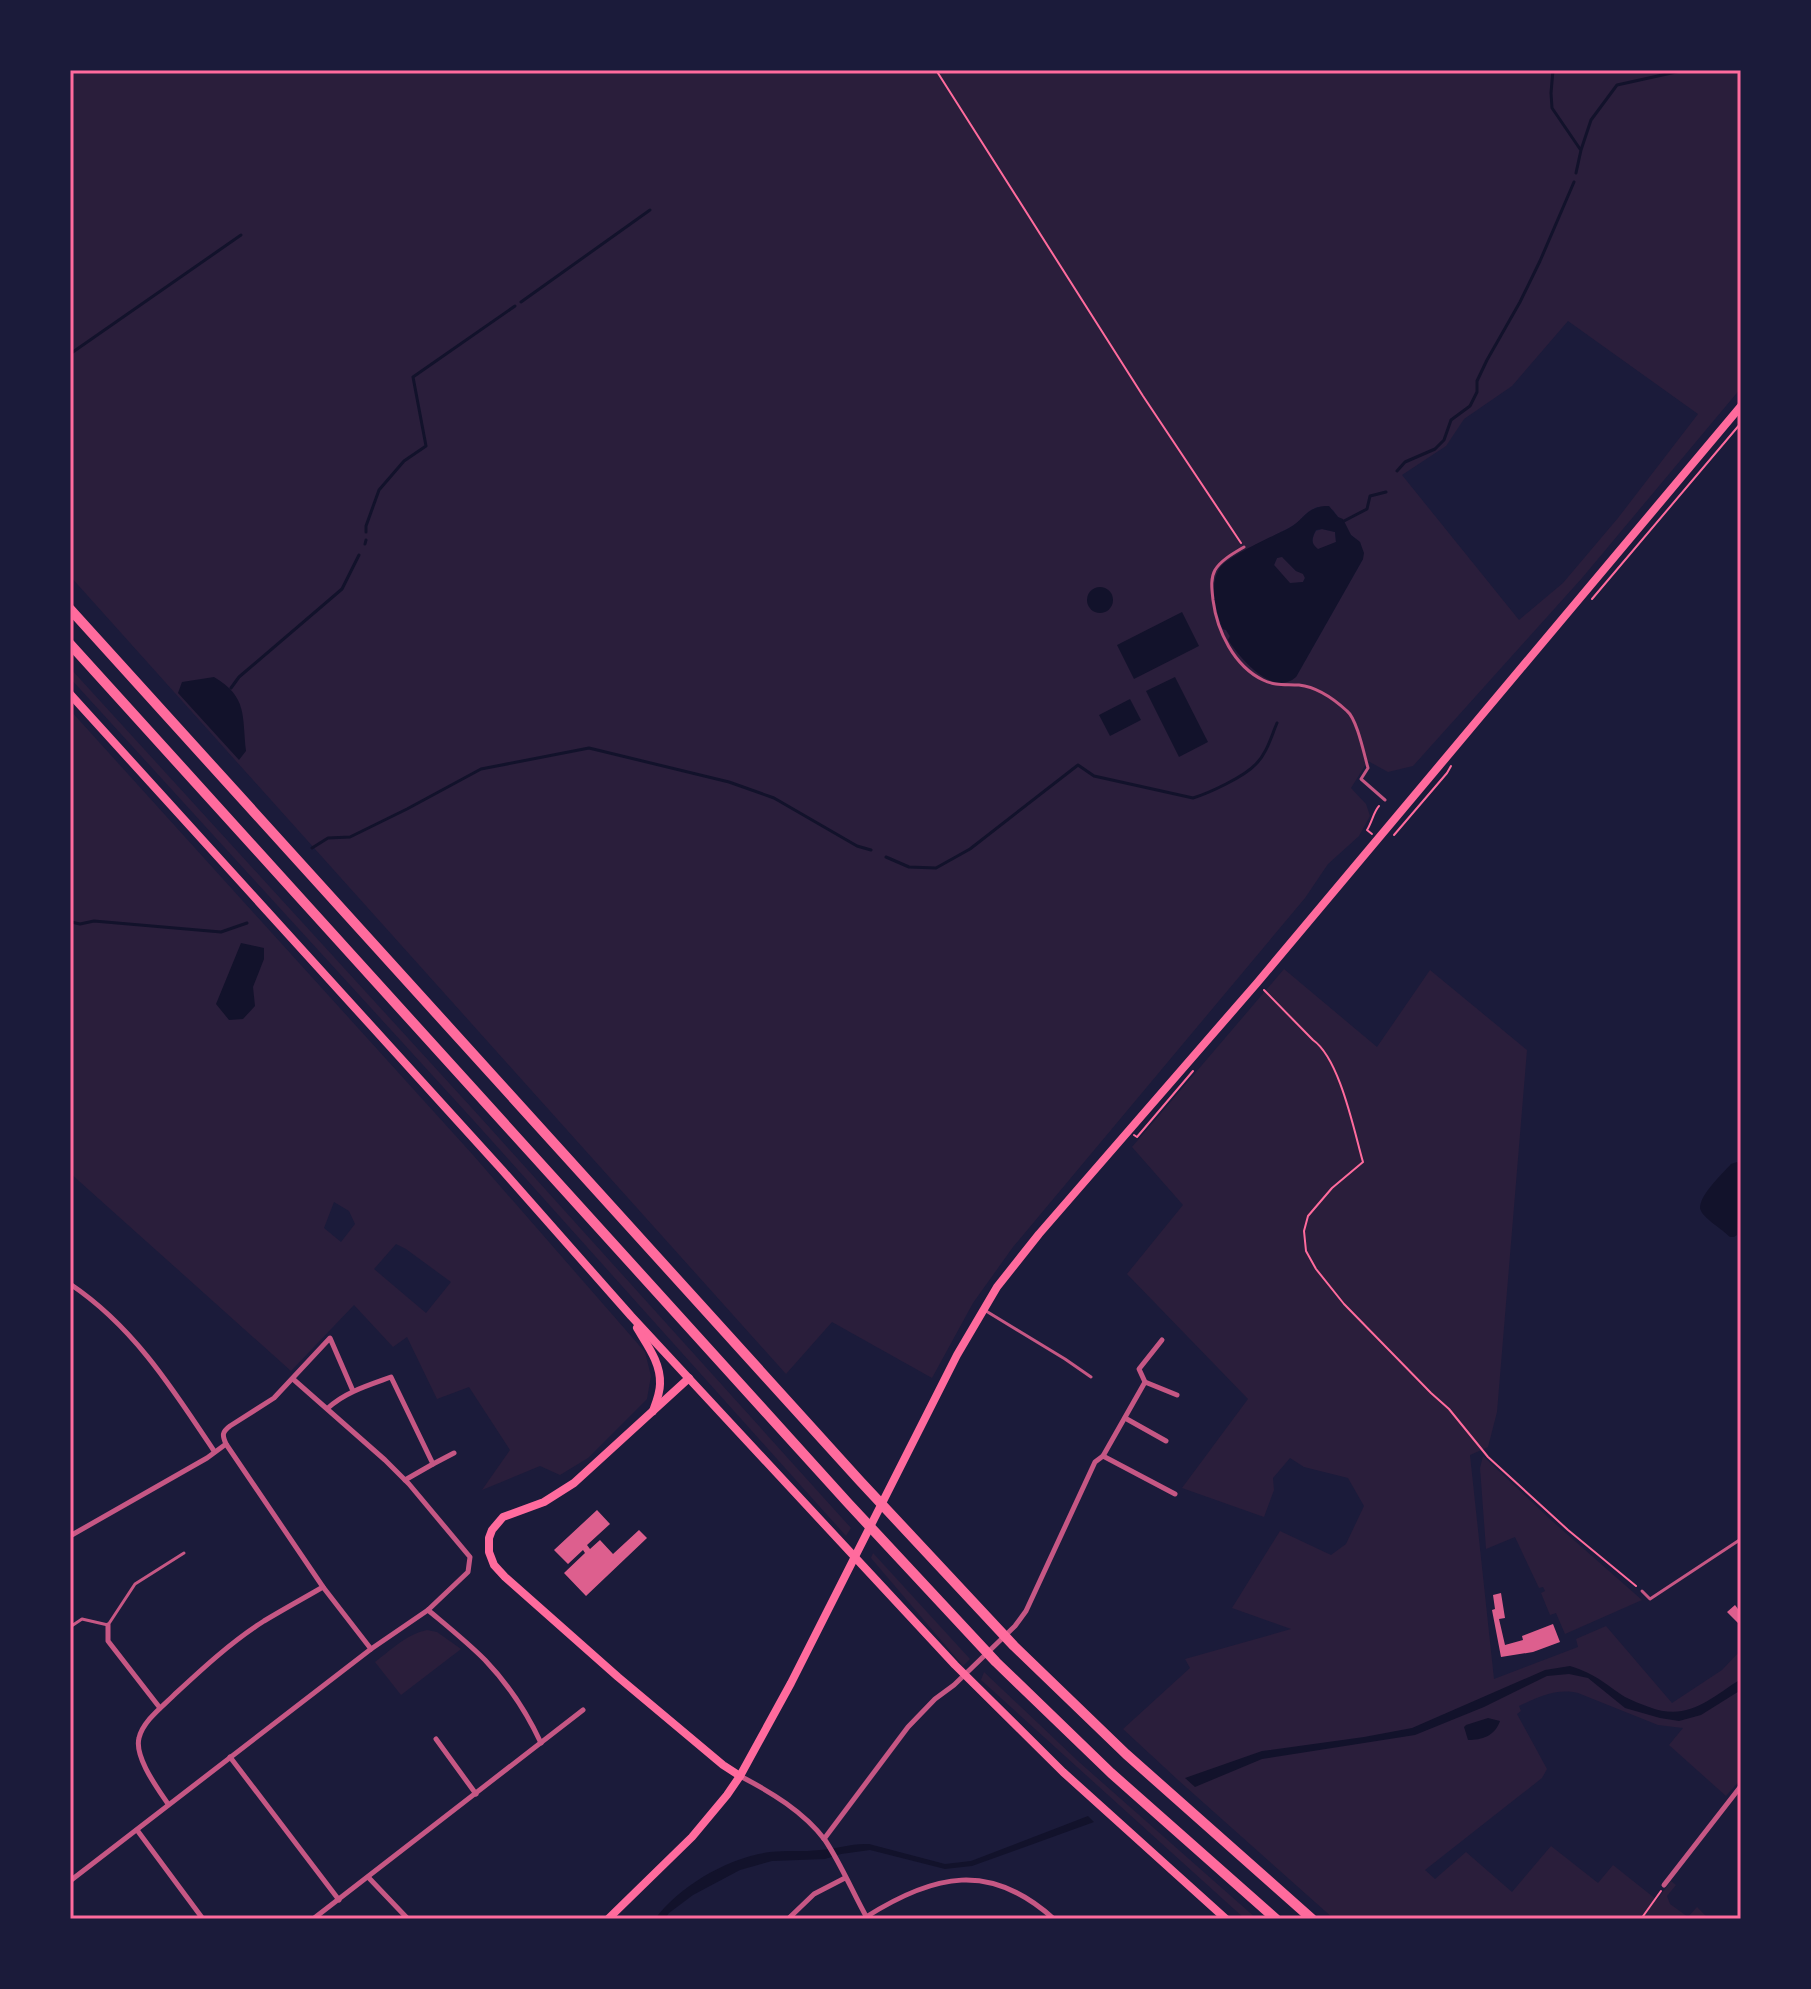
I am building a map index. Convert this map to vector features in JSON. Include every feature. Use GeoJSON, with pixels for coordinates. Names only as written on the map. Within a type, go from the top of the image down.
{"type":"FeatureCollection","features":[{"type":"Feature","properties":{"kind":"highway"},"geometry":{"type":"LineString","coordinates":[[70,609],[992,1623],[1126,1754],[1312,1919]]}},
{"type":"Feature","properties":{"kind":"highway"},"geometry":{"type":"LineString","coordinates":[[70,644],[848,1503],[996,1662],[1111,1773],[1276,1919]]}},
{"type":"Feature","properties":{"kind":"main road"},"geometry":{"type":"LineString","coordinates":[[608,1919],[692,1837],[740,1776],[791,1683],[950,1367],[997,1287],[1039,1234],[1257,983],[1741,406]]}},
{"type":"Feature","properties":{"kind":"main road"},"geometry":{"type":"LineString","coordinates":[[70,694],[631,1316],[955,1665],[1063,1772],[1226,1919]]}},
{"type":"Feature","properties":{"kind":"main road"},"geometry":{"type":"LineString","coordinates":[[631,1316],[658,1369],[660,1385],[653,1411]]}},
{"type":"Feature","properties":{"kind":"main road"},"geometry":{"type":"LineString","coordinates":[[689,1378],[574,1483],[544,1502],[503,1517],[492,1530],[489,1552],[494,1565],[505,1577],[653,1707],[740,1776]]}},
{"type":"Feature","properties":{"kind":"street"},"geometry":{"type":"LineString","coordinates":[[70,1284],[134,1340],[165,1376],[214,1451]]}},
{"type":"Feature","properties":{"kind":"street"},"geometry":{"type":"LineString","coordinates":[[353,1391],[330,1338],[274,1398],[224,1431],[223,1436],[323,1587],[371,1649]]}},
{"type":"Feature","properties":{"kind":"street"},"geometry":{"type":"LineString","coordinates":[[1162,1340],[1139,1369],[1145,1382],[1177,1395]]}},
{"type":"Feature","properties":{"kind":"street"},"geometry":{"type":"LineString","coordinates":[[328,1408],[353,1391],[391,1377],[433,1464]]}},
{"type":"Feature","properties":{"kind":"street"},"geometry":{"type":"LineString","coordinates":[[70,1881],[371,1649],[428,1610],[468,1572],[470,1557],[405,1480],[293,1379]]}},
{"type":"Feature","properties":{"kind":"street"},"geometry":{"type":"LineString","coordinates":[[824,1839],[908,1727],[1015,1626],[1026,1611],[1095,1462],[1103,1456],[1145,1382]]}},
{"type":"Feature","properties":{"kind":"street"},"geometry":{"type":"LineString","coordinates":[[1125,1418],[1166,1441]]}},
{"type":"Feature","properties":{"kind":"street"},"geometry":{"type":"LineString","coordinates":[[70,1536],[207,1458],[226,1444]]}},
{"type":"Feature","properties":{"kind":"street"},"geometry":{"type":"LineString","coordinates":[[405,1480],[454,1453]]}},
{"type":"Feature","properties":{"kind":"street"},"geometry":{"type":"LineString","coordinates":[[1103,1456],[1175,1494]]}},
{"type":"Feature","properties":{"kind":"street"},"geometry":{"type":"LineString","coordinates":[[168,1805],[148,1773],[139,1750],[139,1737],[146,1723],[238,1640],[323,1587]]}},
{"type":"Feature","properties":{"kind":"street"},"geometry":{"type":"LineString","coordinates":[[428,1610],[487,1662],[512,1695],[541,1743]]}},
{"type":"Feature","properties":{"kind":"street"},"geometry":{"type":"LineString","coordinates":[[108,1625],[108,1641],[160,1708]]}},
{"type":"Feature","properties":{"kind":"street"},"geometry":{"type":"LineString","coordinates":[[313,1919],[583,1710]]}},
{"type":"Feature","properties":{"kind":"street"},"geometry":{"type":"LineString","coordinates":[[436,1739],[476,1794]]}},
{"type":"Feature","properties":{"kind":"street"},"geometry":{"type":"LineString","coordinates":[[230,1757],[339,1900]]}},
{"type":"Feature","properties":{"kind":"street"},"geometry":{"type":"LineString","coordinates":[[740,1776],[800,1814],[824,1839],[867,1918],[906,1894],[929,1885],[977,1880],[1001,1884],[1021,1894],[1054,1919]]}},
{"type":"Feature","properties":{"kind":"street"},"geometry":{"type":"LineString","coordinates":[[1664,1885],[1741,1786]]}},
{"type":"Feature","properties":{"kind":"street"},"geometry":{"type":"LineString","coordinates":[[137,1830],[203,1919]]}},
{"type":"Feature","properties":{"kind":"street"},"geometry":{"type":"LineString","coordinates":[[368,1877],[408,1919]]}},
{"type":"Feature","properties":{"kind":"street"},"geometry":{"type":"LineString","coordinates":[[788,1919],[814,1894],[845,1878]]}},
{"type":"Feature","properties":{"kind":"lane"},"geometry":{"type":"LineString","coordinates":[[1244,547],[1223,561],[1213,575],[1211,587],[1215,617],[1228,646],[1246,667],[1265,682],[1316,689],[1351,713],[1368,768],[1361,779],[1385,800]]}},
{"type":"Feature","properties":{"kind":"lane"},"geometry":{"type":"LineString","coordinates":[[982,1309],[1091,1377]]}},
{"type":"Feature","properties":{"kind":"lane"},"geometry":{"type":"LineString","coordinates":[[1642,1591],[1650,1599],[1741,1539]]}},
{"type":"Feature","properties":{"kind":"lane"},"geometry":{"type":"LineString","coordinates":[[70,1627],[82,1619],[108,1625],[135,1584],[184,1553]]}},
{"type":"Feature","properties":{"kind":"path"},"geometry":{"type":"LineString","coordinates":[[936,70],[1143,396],[1244,547]]}},
{"type":"Feature","properties":{"kind":"path"},"geometry":{"type":"LineString","coordinates":[[1589,602],[1741,423]]}},
{"type":"Feature","properties":{"kind":"path"},"geometry":{"type":"LineString","coordinates":[[1394,835],[1447,773],[1456,757]]}},
{"type":"Feature","properties":{"kind":"path"},"geometry":{"type":"LineString","coordinates":[[1367,830],[1375,810],[1385,800]]}},
{"type":"Feature","properties":{"kind":"path"},"geometry":{"type":"LineString","coordinates":[[1263,989],[1322,1046],[1345,1099],[1363,1162],[1332,1188],[1308,1216],[1304,1231],[1306,1251],[1316,1269],[1344,1304],[1449,1409],[1488,1457],[1568,1530],[1642,1591]]}},
{"type":"Feature","properties":{"kind":"path"},"geometry":{"type":"LineString","coordinates":[[1641,1919],[1664,1885]]}},
{"type":"Feature","properties":{"kind":"shaded area"},"geometry":{"type":"Polygon","coordinates":[[[70,70],[1741,70],[1741,388],[1582,578],[1413,766],[1388,772],[1368,761],[1351,788],[1366,804],[1370,816],[1359,836],[1328,864],[1305,898],[1013,1247],[973,1303],[932,1378],[832,1322],[786,1374],[70,576],[70,70]],[[1568,321],[1512,386],[1464,419],[1446,446],[1402,475],[1519,620],[1563,583],[1618,518],[1698,414],[1568,321]],[[1317,507],[1292,526],[1234,556],[1217,576],[1215,607],[1222,629],[1226,630],[1251,665],[1272,681],[1296,677],[1363,559],[1360,542],[1333,510],[1317,507]]]}},
{"type":"Feature","properties":{"kind":"shaded area"},"geometry":{"type":"Polygon","coordinates":[[[1329,506],[1343,519],[1351,535],[1360,542],[1363,559],[1296,677],[1277,683],[1258,673],[1228,640],[1230,636],[1223,629],[1216,607],[1214,583],[1219,569],[1231,558],[1289,528],[1318,507],[1329,506]],[[1316,530],[1313,538],[1318,549],[1336,542],[1335,532],[1316,530]],[[1282,557],[1277,558],[1274,565],[1290,583],[1303,582],[1303,574],[1282,557]]]}},
{"type":"Feature","properties":{"kind":"shaded area"},"geometry":{"type":"Polygon","coordinates":[[[1316,531],[1335,532],[1336,542],[1318,550],[1313,538],[1316,531]]]}},
{"type":"Feature","properties":{"kind":"shaded area"},"geometry":{"type":"Polygon","coordinates":[[[1282,556],[1296,571],[1303,573],[1303,582],[1290,584],[1274,565],[1277,558],[1282,556]]]}},
{"type":"Feature","properties":{"kind":"shaded area"},"geometry":{"type":"Polygon","coordinates":[[[1100,587],[1109,591],[1113,600],[1109,609],[1100,613],[1091,609],[1087,600],[1091,591],[1100,587]]]}},
{"type":"Feature","properties":{"kind":"shaded area"},"geometry":{"type":"Polygon","coordinates":[[[1182,612],[1199,646],[1134,679],[1117,645],[1182,612]]]}},
{"type":"Feature","properties":{"kind":"shaded area"},"geometry":{"type":"Polygon","coordinates":[[[70,668],[851,1528],[846,1536],[475,1122],[70,678],[70,668]]]}},
{"type":"Feature","properties":{"kind":"shaded area"},"geometry":{"type":"Polygon","coordinates":[[[214,677],[233,692],[241,708],[246,751],[239,760],[178,693],[182,682],[214,677]]]}},
{"type":"Feature","properties":{"kind":"shaded area"},"geometry":{"type":"Polygon","coordinates":[[[1175,677],[1208,742],[1179,757],[1146,691],[1175,677]]]}},
{"type":"Feature","properties":{"kind":"shaded area"},"geometry":{"type":"Polygon","coordinates":[[[1130,699],[1141,720],[1110,736],[1099,715],[1130,699]]]}},
{"type":"Feature","properties":{"kind":"shaded area"},"geometry":{"type":"Polygon","coordinates":[[[70,710],[473,1155],[645,1352],[651,1376],[647,1399],[588,1458],[560,1475],[540,1466],[482,1490],[510,1450],[469,1387],[437,1399],[407,1337],[393,1347],[354,1305],[291,1371],[70,1173],[70,710]],[[334,1202],[324,1228],[341,1242],[355,1224],[349,1211],[334,1202]],[[396,1244],[374,1269],[426,1313],[451,1282],[396,1244]]]}},
{"type":"Feature","properties":{"kind":"shaded area"},"geometry":{"type":"Polygon","coordinates":[[[241,943],[264,948],[264,959],[253,987],[255,1006],[243,1019],[229,1020],[216,1004],[241,943]]]}},
{"type":"Feature","properties":{"kind":"shaded area"},"geometry":{"type":"Polygon","coordinates":[[[1284,969],[1377,1047],[1430,970],[1527,1050],[1497,1412],[1488,1447],[1470,1455],[1494,1679],[1578,1647],[1576,1639],[1606,1626],[1672,1703],[1722,1670],[1741,1650],[1741,1779],[1726,1796],[1669,1745],[1683,1728],[1658,1725],[1578,1693],[1547,1694],[1519,1706],[1521,1711],[1517,1714],[1547,1769],[1542,1778],[1425,1870],[1435,1879],[1466,1852],[1512,1892],[1551,1846],[1598,1883],[1613,1865],[1657,1900],[1671,1881],[1676,1885],[1667,1896],[1670,1904],[1688,1917],[1697,1907],[1709,1919],[1334,1919],[1123,1729],[1190,1668],[1185,1659],[1291,1629],[1232,1608],[1280,1531],[1331,1555],[1346,1544],[1364,1506],[1348,1478],[1304,1467],[1290,1458],[1273,1478],[1274,1490],[1264,1517],[1182,1488],[1248,1399],[1127,1274],[1183,1205],[1132,1147],[1284,969]]]}},
{"type":"Feature","properties":{"kind":"shaded area"},"geometry":{"type":"Polygon","coordinates":[[[1737,1162],[1740,1165],[1737,1235],[1730,1237],[1706,1217],[1700,1206],[1711,1186],[1731,1164],[1737,1162]]]}},
{"type":"Feature","properties":{"kind":"shaded area"},"geometry":{"type":"Polygon","coordinates":[[[1483,1456],[1642,1600],[1565,1634],[1556,1613],[1550,1615],[1541,1593],[1545,1591],[1543,1587],[1539,1588],[1515,1537],[1486,1549],[1480,1468],[1483,1456]]]}},
{"type":"Feature","properties":{"kind":"shaded area"},"geometry":{"type":"Polygon","coordinates":[[[873,1553],[970,1659],[963,1666],[871,1558],[873,1553]]]}},
{"type":"Feature","properties":{"kind":"shaded area"},"geometry":{"type":"Polygon","coordinates":[[[427,1630],[437,1632],[461,1649],[401,1695],[375,1662],[406,1639],[427,1630]]]}},
{"type":"Feature","properties":{"kind":"shaded area"},"geometry":{"type":"Polygon","coordinates":[[[1570,1666],[1628,1698],[1663,1711],[1675,1712],[1698,1706],[1741,1679],[1741,1690],[1701,1715],[1679,1721],[1625,1708],[1588,1678],[1569,1674],[1547,1676],[1484,1707],[1415,1735],[1262,1759],[1195,1787],[1185,1778],[1262,1751],[1412,1728],[1545,1670],[1570,1666]]]}},
{"type":"Feature","properties":{"kind":"shaded area"},"geometry":{"type":"Polygon","coordinates":[[[984,1672],[1079,1762],[1257,1919],[1245,1919],[981,1680],[984,1672]]]}},
{"type":"Feature","properties":{"kind":"shaded area"},"geometry":{"type":"Polygon","coordinates":[[[1488,1718],[1500,1721],[1495,1730],[1483,1738],[1468,1740],[1464,1727],[1488,1718]]]}},
{"type":"Feature","properties":{"kind":"shaded area"},"geometry":{"type":"Polygon","coordinates":[[[1088,1816],[1094,1822],[972,1866],[945,1869],[870,1850],[825,1859],[772,1861],[740,1870],[693,1895],[665,1919],[655,1919],[677,1895],[706,1875],[754,1855],[869,1844],[945,1864],[971,1861],[1088,1816]]]}},
{"type":"Feature","properties":{"kind":"building"},"geometry":{"type":"Polygon","coordinates":[[[597,1510],[610,1524],[587,1545],[590,1549],[600,1540],[613,1554],[639,1530],[647,1538],[586,1596],[564,1573],[585,1553],[583,1550],[568,1564],[554,1550],[597,1510]]]}},
{"type":"Feature","properties":{"kind":"building"},"geometry":{"type":"Polygon","coordinates":[[[1501,1593],[1505,1618],[1499,1619],[1505,1645],[1523,1640],[1522,1636],[1553,1624],[1560,1642],[1533,1652],[1501,1657],[1492,1610],[1495,1609],[1493,1595],[1501,1593]]]}},
{"type":"Feature","properties":{"kind":"building"},"geometry":{"type":"Polygon","coordinates":[[[1735,1605],[1738,1609],[1741,1606],[1739,1624],[1727,1612],[1735,1605]]]}},
{"type":"Feature","properties":{"kind":"waterway"},"geometry":{"type":"LineString","coordinates":[[1553,70],[1552,108],[1580,149]]}},
{"type":"Feature","properties":{"kind":"waterway"},"geometry":{"type":"LineString","coordinates":[[1576,173],[1591,120],[1617,85],[1685,70]]}},
{"type":"Feature","properties":{"kind":"waterway"},"geometry":{"type":"LineString","coordinates":[[1397,471],[1405,462],[1435,449],[1444,440],[1451,420],[1470,406],[1477,392],[1477,381],[1540,261],[1574,182]]}},
{"type":"Feature","properties":{"kind":"waterway"},"geometry":{"type":"LineString","coordinates":[[521,302],[650,210]]}},
{"type":"Feature","properties":{"kind":"waterway"},"geometry":{"type":"LineString","coordinates":[[70,354],[241,235]]}},
{"type":"Feature","properties":{"kind":"waterway"},"geometry":{"type":"LineString","coordinates":[[366,532],[379,490],[404,461],[426,446],[413,377],[515,306]]}},
{"type":"Feature","properties":{"kind":"waterway"},"geometry":{"type":"LineString","coordinates":[[1344,521],[1367,509],[1370,496],[1386,492]]}},
{"type":"Feature","properties":{"kind":"waterway"},"geometry":{"type":"LineString","coordinates":[[365,544],[366,540]]}},
{"type":"Feature","properties":{"kind":"waterway"},"geometry":{"type":"LineString","coordinates":[[231,688],[239,677],[342,589],[359,555]]}},
{"type":"Feature","properties":{"kind":"waterway"},"geometry":{"type":"LineString","coordinates":[[886,857],[909,867],[936,868],[970,849],[1078,765],[1094,776],[1193,798],[1251,769],[1263,755],[1277,723]]}},
{"type":"Feature","properties":{"kind":"waterway"},"geometry":{"type":"LineString","coordinates":[[312,848],[328,838],[350,837],[481,769],[589,748],[729,782],[774,798],[857,846],[871,850]]}},
{"type":"Feature","properties":{"kind":"waterway"},"geometry":{"type":"LineString","coordinates":[[70,924],[94,921],[221,932],[247,923]]}}]}
